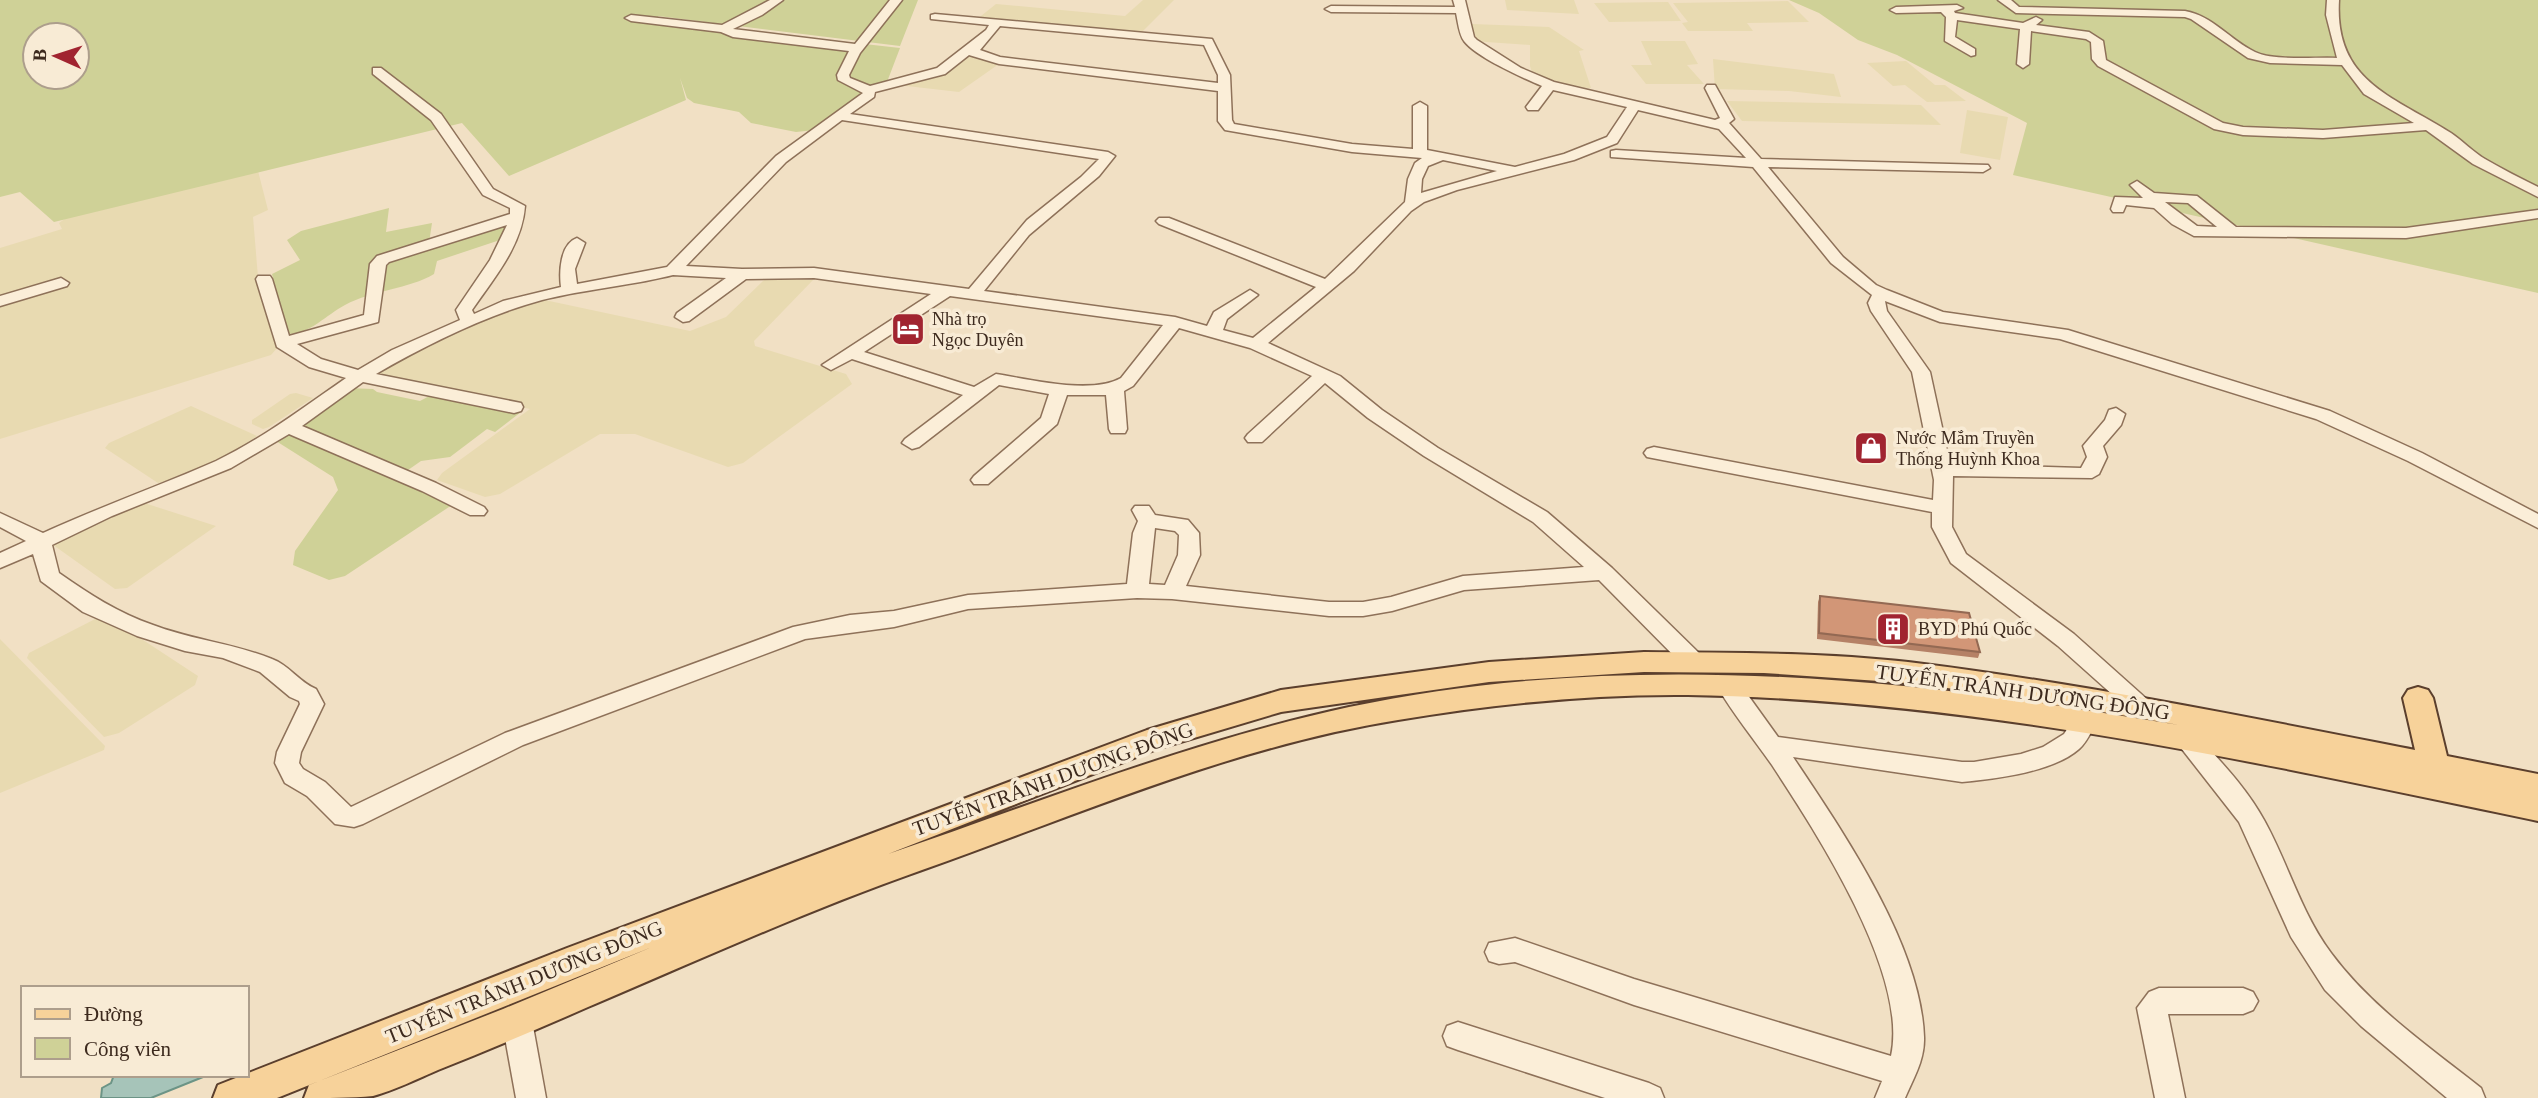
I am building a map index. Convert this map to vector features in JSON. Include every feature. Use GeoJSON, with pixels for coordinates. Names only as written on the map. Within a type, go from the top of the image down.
{"type":"FeatureCollection","features":[{"type":"Feature","properties":{"kind":"main road","name":"TUYẾN TRÁNH DƯƠNG ĐÔNG"},"geometry":{"type":"LineString","coordinates":[[323,1098],[517,1021],[794,903],[1147,741],[1281,701],[1489,672],[1644,662],[2085,721],[2148,720],[2186,739],[2538,808]]}},
{"type":"Feature","properties":{"kind":"main road","name":"TUYẾN TRÁNH DƯƠNG ĐÔNG"},"geometry":{"type":"LineString","coordinates":[[232,1098],[580,959],[948,833],[1314,725],[1402,708],[1715,670],[1922,674],[2148,720],[2434,765],[2538,786]]}},
{"type":"Feature","properties":{"kind":"main road"},"geometry":{"type":"LineString","coordinates":[[2418,698],[2434,765]]}},
{"type":"Feature","properties":{"kind":"street"},"geometry":{"type":"LineString","coordinates":[[723,29],[758,13],[777,0]]}},
{"type":"Feature","properties":{"kind":"street"},"geometry":{"type":"LineString","coordinates":[[896,0],[856,50],[845,68],[844,80],[869,90],[941,71],[991,32],[996,22]]}},
{"type":"Feature","properties":{"kind":"street"},"geometry":{"type":"LineString","coordinates":[[2030,0],[2043,11]]}},
{"type":"Feature","properties":{"kind":"street"},"geometry":{"type":"LineString","coordinates":[[2173,0],[2245,51],[2260,57],[2348,62]]}},
{"type":"Feature","properties":{"kind":"street"},"geometry":{"type":"LineString","coordinates":[[2333,0],[2332,15],[2340,51],[2350,69],[2369,91],[2428,126],[2487,166],[2538,192]]}},
{"type":"Feature","properties":{"kind":"street"},"geometry":{"type":"LineString","coordinates":[[1331,9],[1460,5],[1468,38],[1517,71],[1550,85],[1718,124],[1731,131],[1837,260],[1870,288],[1940,317],[2062,334],[2323,415],[2403,451],[2538,522]]}},
{"type":"Feature","properties":{"kind":"street"},"geometry":{"type":"LineString","coordinates":[[2005,5],[2016,10],[2195,16]]}},
{"type":"Feature","properties":{"kind":"street"},"geometry":{"type":"LineString","coordinates":[[1948,13],[1985,8]]}},
{"type":"Feature","properties":{"kind":"street"},"geometry":{"type":"LineString","coordinates":[[1896,10],[1948,13],[2095,38],[2098,59],[2102,63],[2219,127],[2270,134],[2428,126]]}},
{"type":"Feature","properties":{"kind":"street"},"geometry":{"type":"LineString","coordinates":[[2026,26],[2045,14],[2060,11]]}},
{"type":"Feature","properties":{"kind":"street"},"geometry":{"type":"LineString","coordinates":[[1948,13],[1950,38],[1971,52]]}},
{"type":"Feature","properties":{"kind":"street"},"geometry":{"type":"LineString","coordinates":[[935,17],[1208,42],[1223,69],[1226,124],[1250,131],[1372,151],[1443,156],[1512,170]]}},
{"type":"Feature","properties":{"kind":"street"},"geometry":{"type":"LineString","coordinates":[[631,18],[846,46],[856,50]]}},
{"type":"Feature","properties":{"kind":"street"},"geometry":{"type":"LineString","coordinates":[[2023,64],[2026,26]]}},
{"type":"Feature","properties":{"kind":"street"},"geometry":{"type":"LineString","coordinates":[[978,41],[973,52],[999,60],[1224,88]]}},
{"type":"Feature","properties":{"kind":"street"},"geometry":{"type":"LineString","coordinates":[[377,71],[436,117],[488,192],[518,206],[517,217],[496,262],[464,310],[469,321]]}},
{"type":"Feature","properties":{"kind":"street"},"geometry":{"type":"LineString","coordinates":[[1532,107],[1550,85]]}},
{"type":"Feature","properties":{"kind":"street"},"geometry":{"type":"LineString","coordinates":[[1711,88],[1727,119],[1718,124]]}},
{"type":"Feature","properties":{"kind":"street"},"geometry":{"type":"LineString","coordinates":[[673,270],[781,159],[869,94],[869,90]]}},
{"type":"Feature","properties":{"kind":"street"},"geometry":{"type":"LineString","coordinates":[[1420,106],[1420,154]]}},
{"type":"Feature","properties":{"kind":"street"},"geometry":{"type":"LineString","coordinates":[[1256,344],[1348,268],[1412,204],[1434,192],[1569,157],[1612,140],[1634,106]]}},
{"type":"Feature","properties":{"kind":"street"},"geometry":{"type":"LineString","coordinates":[[838,116],[1108,156],[1005,251],[974,293]]}},
{"type":"Feature","properties":{"kind":"street"},"geometry":{"type":"LineString","coordinates":[[1250,131],[1264,119]]}},
{"type":"Feature","properties":{"kind":"street"},"geometry":{"type":"LineString","coordinates":[[1371,134],[1372,151]]}},
{"type":"Feature","properties":{"kind":"street"},"geometry":{"type":"LineString","coordinates":[[1616,155],[1757,163],[1983,168]]}},
{"type":"Feature","properties":{"kind":"street"},"geometry":{"type":"LineString","coordinates":[[1412,204],[1415,179],[1422,163],[1443,156]]}},
{"type":"Feature","properties":{"kind":"street"},"geometry":{"type":"LineString","coordinates":[[2137,185],[2190,230],[2415,232],[2538,214]]}},
{"type":"Feature","properties":{"kind":"street"},"geometry":{"type":"LineString","coordinates":[[2118,209],[2120,200],[2192,199],[2233,232]]}},
{"type":"Feature","properties":{"kind":"street"},"geometry":{"type":"LineString","coordinates":[[283,343],[372,317],[378,264],[383,259],[517,217]]}},
{"type":"Feature","properties":{"kind":"street"},"geometry":{"type":"LineString","coordinates":[[1164,221],[1326,285]]}},
{"type":"Feature","properties":{"kind":"street"},"geometry":{"type":"LineString","coordinates":[[569,289],[567,269],[578,243]]}},
{"type":"Feature","properties":{"kind":"street"},"geometry":{"type":"LineString","coordinates":[[0,561],[105,512],[203,474],[261,444],[360,376],[469,321],[509,305],[569,289],[637,279],[673,270],[742,274],[814,273],[1175,322],[1256,344],[1324,374],[1375,414],[1431,452],[1541,517],[1715,670],[1773,746],[1843,860],[1892,961],[1907,1007],[1909,1038],[1896,1086],[1515,950],[1499,952]]}},
{"type":"Feature","properties":{"kind":"street"},"geometry":{"type":"LineString","coordinates":[[682,317],[742,274]]}},
{"type":"Feature","properties":{"kind":"street"},"geometry":{"type":"LineString","coordinates":[[264,279],[283,343],[315,363],[360,376],[514,407]]}},
{"type":"Feature","properties":{"kind":"street"},"geometry":{"type":"LineString","coordinates":[[0,301],[61,283]]}},
{"type":"Feature","properties":{"kind":"street"},"geometry":{"type":"LineString","coordinates":[[831,365],[947,291]]}},
{"type":"Feature","properties":{"kind":"street"},"geometry":{"type":"LineString","coordinates":[[1881,293],[1876,303],[1879,311],[1921,372],[1941,470],[1944,508],[1942,527],[1958,558],[2066,640],[2148,720]]}},
{"type":"Feature","properties":{"kind":"street"},"geometry":{"type":"LineString","coordinates":[[1213,332],[1220,316],[1251,295]]}},
{"type":"Feature","properties":{"kind":"street"},"geometry":{"type":"LineString","coordinates":[[912,443],[975,393],[1001,378],[1059,390],[1115,389],[1127,382],[1175,322]]}},
{"type":"Feature","properties":{"kind":"street"},"geometry":{"type":"LineString","coordinates":[[850,353],[912,381],[975,393]]}},
{"type":"Feature","properties":{"kind":"street"},"geometry":{"type":"LineString","coordinates":[[1255,438],[1324,374]]}},
{"type":"Feature","properties":{"kind":"street"},"geometry":{"type":"LineString","coordinates":[[1115,389],[1118,429]]}},
{"type":"Feature","properties":{"kind":"street"},"geometry":{"type":"LineString","coordinates":[[981,480],[1050,420],[1059,390]]}},
{"type":"Feature","properties":{"kind":"street"},"geometry":{"type":"LineString","coordinates":[[1941,470],[2085,474],[2092,470],[2096,457],[2093,446],[2114,421],[2116,414]]}},
{"type":"Feature","properties":{"kind":"street"},"geometry":{"type":"LineString","coordinates":[[288,427],[429,487],[477,511]]}},
{"type":"Feature","properties":{"kind":"street"},"geometry":{"type":"LineString","coordinates":[[1654,453],[1944,508]]}},
{"type":"Feature","properties":{"kind":"street"},"geometry":{"type":"LineString","coordinates":[[1137,591],[1145,515],[1181,525],[1189,533],[1189,555],[1172,592]]}},
{"type":"Feature","properties":{"kind":"street"},"geometry":{"type":"LineString","coordinates":[[0,519],[41,540]]}},
{"type":"Feature","properties":{"kind":"street"},"geometry":{"type":"LineString","coordinates":[[41,540],[49,576],[91,607],[145,631],[185,643],[227,651],[268,666],[298,691],[308,695],[312,704],[289,752],[287,763],[294,776],[316,789],[344,817],[354,817],[514,739],[801,632],[850,623],[894,619],[968,603],[1137,591],[1172,592],[1329,609],[1363,609],[1392,604],[1463,583],[1604,573]]}},
{"type":"Feature","properties":{"kind":"street"},"geometry":{"type":"LineString","coordinates":[[1773,746],[1962,772],[1990,771],[2011,767],[2072,742],[2085,721]]}},
{"type":"Feature","properties":{"kind":"street"},"geometry":{"type":"LineString","coordinates":[[2186,739],[2226,785],[2256,828],[2293,918],[2328,971],[2360,1005],[2470,1098]]}},
{"type":"Feature","properties":{"kind":"street"},"geometry":{"type":"LineString","coordinates":[[2170,1098],[2152,1008],[2159,1001],[2243,1001]]}},
{"type":"Feature","properties":{"kind":"street"},"geometry":{"type":"LineString","coordinates":[[517,1021],[531,1098]]}},
{"type":"Feature","properties":{"kind":"street"},"geometry":{"type":"LineString","coordinates":[[1458,1036],[1649,1098]]}},
{"type":"Feature","properties":{"kind":"shaded area"},"geometry":{"type":"Polygon","coordinates":[[[1143,0],[1174,0],[1135,39],[971,24],[996,4],[1125,16],[1143,0]]]}},
{"type":"Feature","properties":{"kind":"shaded area"},"geometry":{"type":"Polygon","coordinates":[[[1505,0],[1574,0],[1579,14],[1507,10],[1505,0]]]}},
{"type":"Feature","properties":{"kind":"shaded area"},"geometry":{"type":"Polygon","coordinates":[[[1788,1],[1809,22],[1747,23],[1753,31],[1688,31],[1682,23],[1688,22],[1673,3],[1788,1]]]}},
{"type":"Feature","properties":{"kind":"shaded area"},"geometry":{"type":"Polygon","coordinates":[[[1668,2],[1681,21],[1609,22],[1594,3],[1668,2]]]}},
{"type":"Feature","properties":{"kind":"shaded area"},"geometry":{"type":"Polygon","coordinates":[[[1472,24],[1549,27],[1584,50],[1579,51],[1591,88],[1536,86],[1530,66],[1530,45],[1472,41],[1472,24]]]}},
{"type":"Feature","properties":{"kind":"shaded area"},"geometry":{"type":"Polygon","coordinates":[[[1641,41],[1685,41],[1698,64],[1687,65],[1704,84],[1646,84],[1631,65],[1652,65],[1641,41]]]}},
{"type":"Feature","properties":{"kind":"shaded area"},"geometry":{"type":"Polygon","coordinates":[[[973,53],[1006,59],[959,92],[898,85],[928,78],[973,53]]]}},
{"type":"Feature","properties":{"kind":"shaded area"},"geometry":{"type":"Polygon","coordinates":[[[1713,59],[1834,74],[1841,97],[1789,91],[1715,89],[1713,59]]]}},
{"type":"Feature","properties":{"kind":"shaded area"},"geometry":{"type":"Polygon","coordinates":[[[1906,61],[1935,85],[1945,85],[1966,101],[1927,102],[1905,85],[1893,86],[1867,63],[1906,61]]]}},
{"type":"Feature","properties":{"kind":"shaded area"},"geometry":{"type":"Polygon","coordinates":[[[1727,101],[1921,105],[1941,125],[1742,121],[1727,101]]]}},
{"type":"Feature","properties":{"kind":"shaded area"},"geometry":{"type":"Polygon","coordinates":[[[1967,110],[2008,117],[2000,160],[1960,153],[1967,110]]]}},
{"type":"Feature","properties":{"kind":"shaded area"},"geometry":{"type":"Polygon","coordinates":[[[257,167],[268,210],[253,217],[259,289],[278,347],[271,355],[0,439],[0,248],[62,229],[59,223],[78,209],[257,167]]]}},
{"type":"Feature","properties":{"kind":"shaded area"},"geometry":{"type":"Polygon","coordinates":[[[767,277],[813,280],[754,341],[755,346],[846,374],[852,384],[743,463],[728,467],[635,434],[600,434],[500,494],[485,497],[437,480],[442,473],[530,409],[376,378],[376,373],[482,317],[540,299],[690,331],[726,317],[767,277]]]}},
{"type":"Feature","properties":{"kind":"shaded area"},"geometry":{"type":"Polygon","coordinates":[[[290,394],[313,398],[269,427],[263,429],[252,424],[252,420],[290,394]]]}},
{"type":"Feature","properties":{"kind":"shaded area"},"geometry":{"type":"Polygon","coordinates":[[[191,406],[257,436],[234,452],[183,477],[158,483],[105,448],[109,443],[191,406]]]}},
{"type":"Feature","properties":{"kind":"shaded area"},"geometry":{"type":"Polygon","coordinates":[[[138,501],[216,526],[127,588],[115,589],[49,542],[138,501]]]}},
{"type":"Feature","properties":{"kind":"shaded area"},"geometry":{"type":"Polygon","coordinates":[[[99,617],[108,617],[198,676],[195,685],[119,733],[104,737],[27,658],[29,653],[99,617]]]}},
{"type":"Feature","properties":{"kind":"shaded area"},"geometry":{"type":"Polygon","coordinates":[[[0,639],[105,746],[104,750],[0,793],[0,639]]]}},
{"type":"Feature","properties":{"kind":"green space"},"geometry":{"type":"Polygon","coordinates":[[[0,0],[918,0],[900,46],[658,16],[660,21],[900,48],[887,82],[865,94],[815,130],[796,132],[751,123],[739,112],[694,103],[687,98],[680,78],[686,100],[509,176],[462,123],[54,222],[20,192],[0,197],[0,0]]]}},
{"type":"Feature","properties":{"kind":"green space"},"geometry":{"type":"Polygon","coordinates":[[[1789,0],[2538,0],[2538,293],[2013,175],[2027,123],[1897,55],[1858,40],[1819,13],[1789,0]]]}},
{"type":"Feature","properties":{"kind":"green space"},"geometry":{"type":"Polygon","coordinates":[[[389,208],[386,232],[432,223],[429,243],[438,245],[502,227],[508,228],[503,239],[437,261],[434,274],[424,279],[356,300],[310,328],[287,334],[272,274],[300,260],[287,240],[301,231],[389,208]]]}},
{"type":"Feature","properties":{"kind":"green space"},"geometry":{"type":"Polygon","coordinates":[[[348,388],[373,389],[420,401],[433,394],[521,412],[495,432],[487,429],[450,457],[421,461],[398,477],[452,505],[345,576],[329,580],[293,565],[295,551],[338,490],[333,477],[276,441],[348,388]]]}},
{"type":"Feature","properties":{"kind":"water"},"geometry":{"type":"Polygon","coordinates":[[[113,1077],[203,1077],[151,1098],[101,1098],[102,1088],[111,1083],[113,1077]]]}},
{"type":"Feature","properties":{"kind":"building","name":"BYD Phú Quốc"},"geometry":{"type":"Polygon","coordinates":[[[1820,596],[1969,613],[1980,652],[1819,633],[1820,596]]]}},
{"type":"Feature","properties":{"kind":"place","name":"Nhà trọ Ngọc Duyên"},"geometry":{"type":"Point","coordinates":[908,329]}},
{"type":"Feature","properties":{"kind":"place","name":"Nước Mắm Truyền Thống Huỳnh Khoa"},"geometry":{"type":"Point","coordinates":[1871,448]}},
{"type":"Feature","properties":{"kind":"place","name":"BYD Phú Quốc"},"geometry":{"type":"Point","coordinates":[1893,629]}}]}
